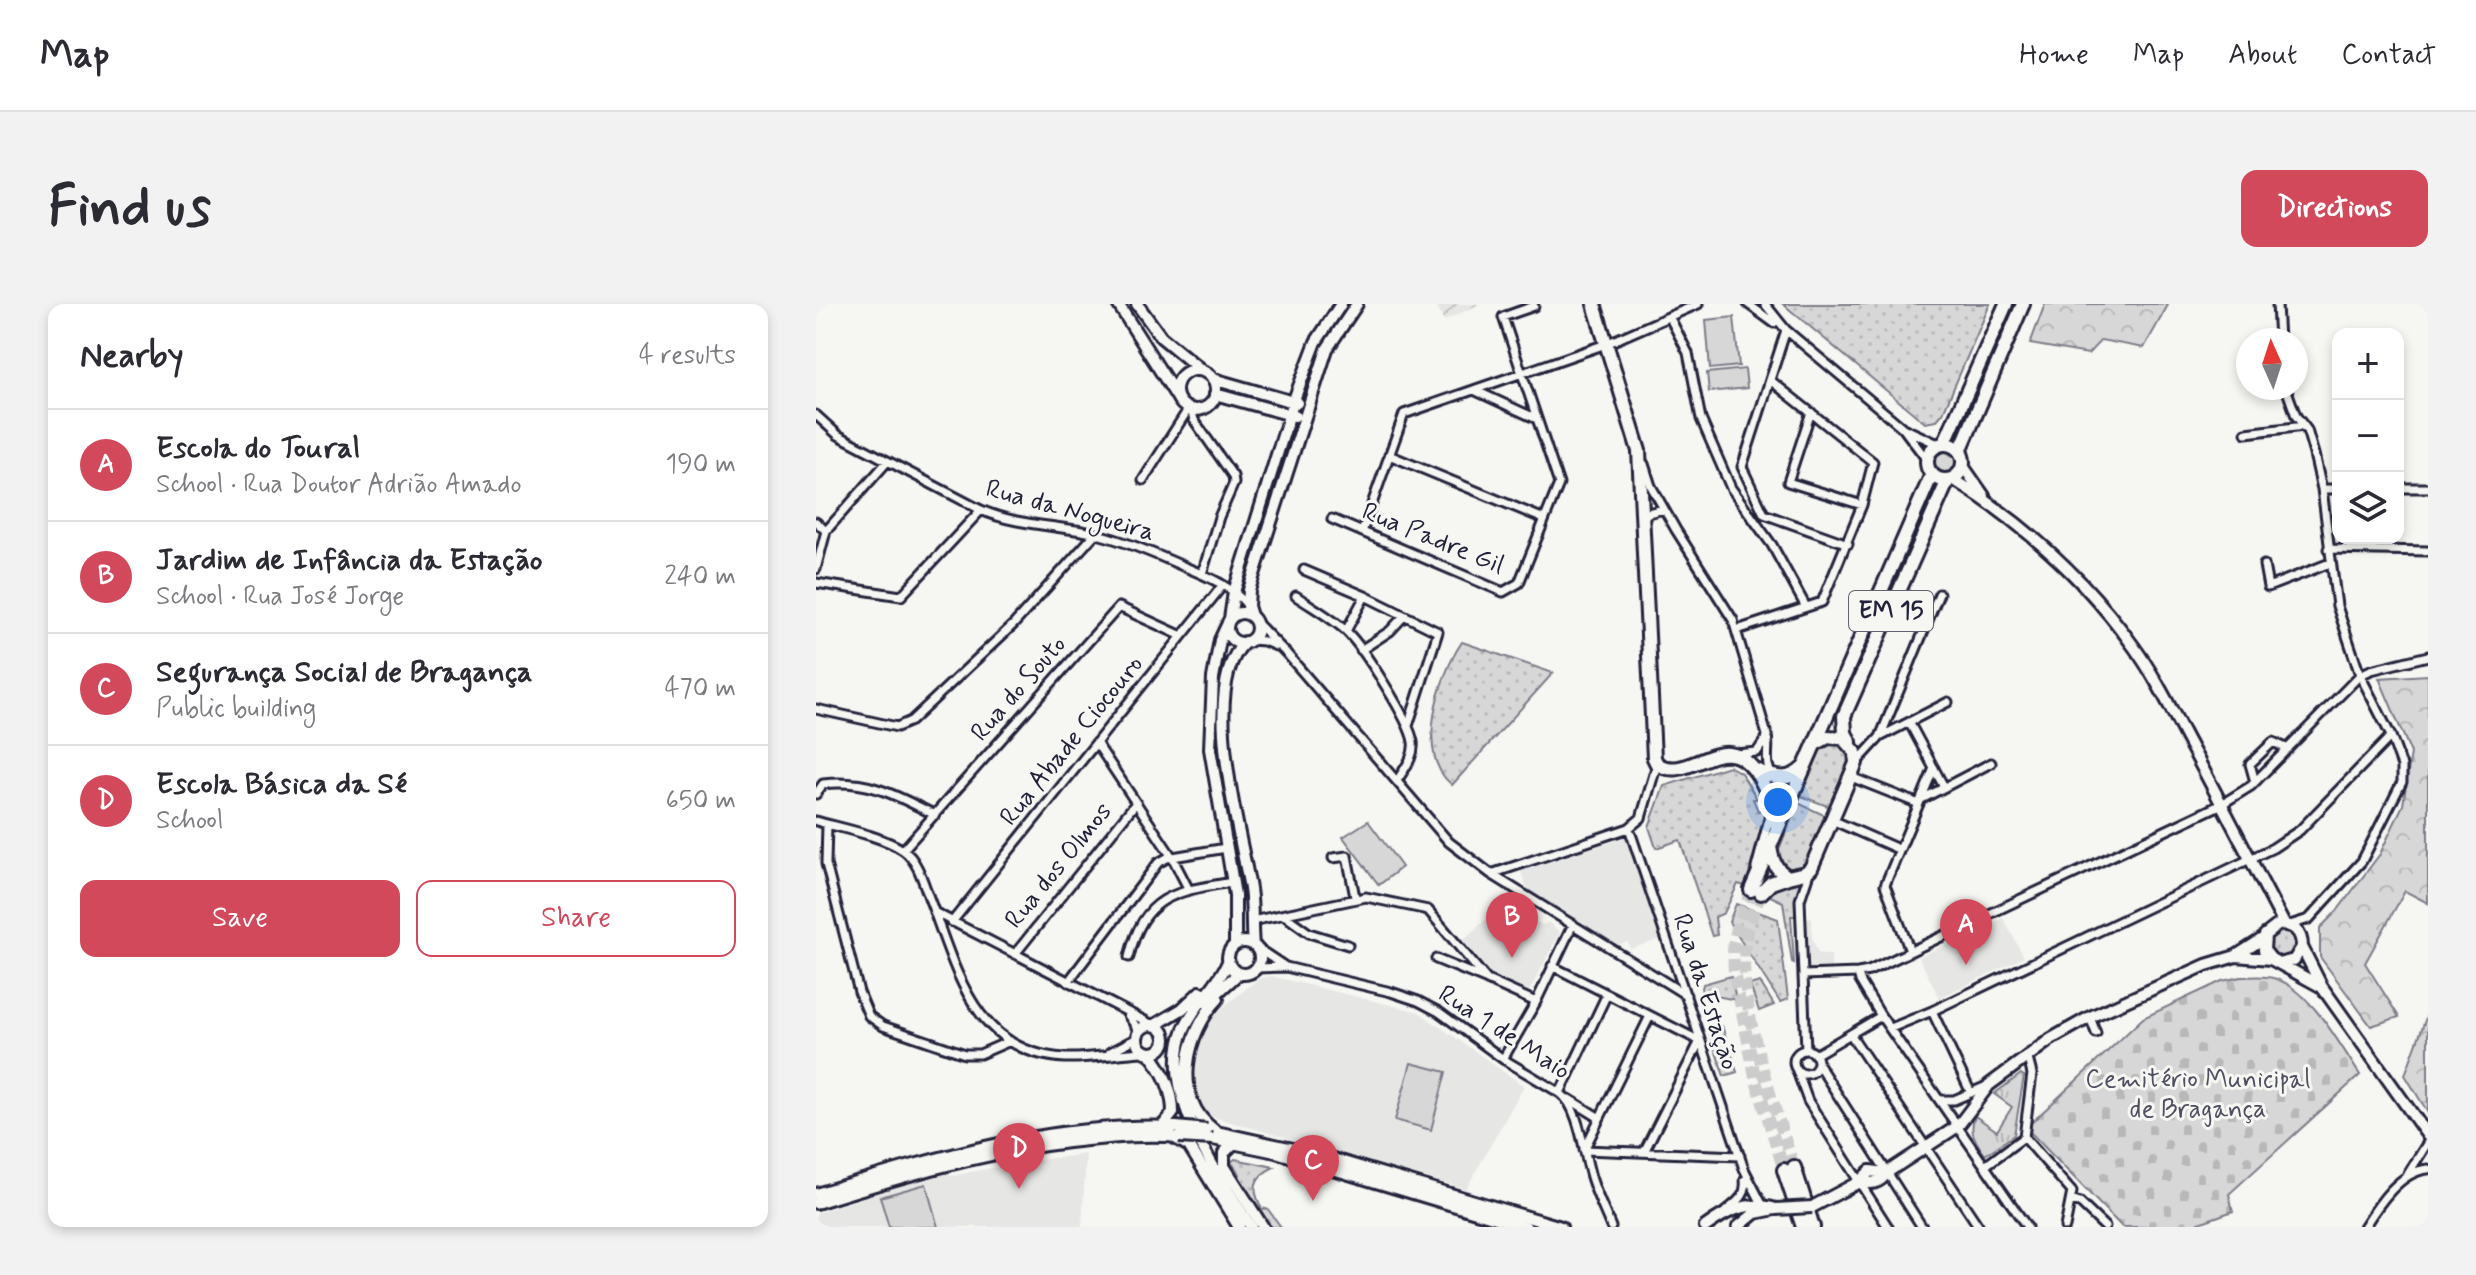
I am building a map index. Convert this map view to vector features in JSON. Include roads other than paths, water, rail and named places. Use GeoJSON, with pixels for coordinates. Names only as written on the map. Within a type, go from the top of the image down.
{"type":"FeatureCollection","features":[{"type":"Feature","properties":{"kind":"main road"},"geometry":{"type":"LineString","coordinates":[[1594,304],[1639,451],[1653,747],[1657,764],[1673,769],[1709,757],[1732,754],[1743,758],[1755,770],[1770,797],[1777,829]]}},
{"type":"Feature","properties":{"kind":"main road"},"geometry":{"type":"LineString","coordinates":[[1942,444],[2006,304]]}},
{"type":"Feature","properties":{"kind":"main road"},"geometry":{"type":"LineString","coordinates":[[1963,466],[1960,451],[2023,304]]}},
{"type":"Feature","properties":{"kind":"main road"},"geometry":{"type":"LineString","coordinates":[[1950,479],[1932,474],[1927,460],[1931,450],[1942,444],[1950,444],[1960,451]]}},
{"type":"Feature","properties":{"kind":"main road","name":"EM 15"},"geometry":{"type":"LineString","coordinates":[[1856,763],[1855,752],[1845,733],[1844,716],[1950,479],[1963,466]]}},
{"type":"Feature","properties":{"kind":"main road","name":"EM 15"},"geometry":{"type":"LineString","coordinates":[[1756,891],[1777,829],[1932,474]]}},
{"type":"Feature","properties":{"kind":"main road"},"geometry":{"type":"LineString","coordinates":[[1815,744],[1837,736],[1850,742]]}},
{"type":"Feature","properties":{"kind":"main road"},"geometry":{"type":"LineString","coordinates":[[1756,891],[1811,868],[1856,763]]}},
{"type":"Feature","properties":{"kind":"main road"},"geometry":{"type":"LineString","coordinates":[[1755,770],[1783,778],[1805,766]]}},
{"type":"Feature","properties":{"kind":"main road"},"geometry":{"type":"LineString","coordinates":[[1770,846],[1772,860],[1779,871],[1788,877]]}},
{"type":"Feature","properties":{"kind":"main road"},"geometry":{"type":"LineString","coordinates":[[1803,1227],[1789,1168],[1813,1227]]}},
{"type":"Feature","properties":{"kind":"street"},"geometry":{"type":"LineString","coordinates":[[1118,304],[1233,476],[1234,483],[1219,517],[1202,574]]}},
{"type":"Feature","properties":{"kind":"street"},"geometry":{"type":"LineString","coordinates":[[1137,304],[1161,337],[1213,379],[1306,406]]}},
{"type":"Feature","properties":{"kind":"street"},"geometry":{"type":"LineString","coordinates":[[1254,1227],[1203,1146],[1187,1109],[1178,1073],[1179,1045],[1184,1029],[1231,953],[1236,914],[1210,757],[1209,721],[1220,640],[1293,402],[1316,342],[1341,304]]}},
{"type":"Feature","properties":{"kind":"street"},"geometry":{"type":"LineString","coordinates":[[1357,304],[1327,349],[1306,406],[1250,584],[1251,615],[1256,629],[1235,652],[1231,662],[1224,726],[1233,805],[1250,889],[1255,947],[1260,958],[1212,1005],[1198,1027],[1190,1050],[1189,1079],[1193,1103],[1212,1134],[1234,1143],[1290,1156],[1526,1227]]}},
{"type":"Feature","properties":{"kind":"street"},"geometry":{"type":"LineString","coordinates":[[1673,317],[1689,304]]}},
{"type":"Feature","properties":{"kind":"street"},"geometry":{"type":"LineString","coordinates":[[1362,532],[1404,414],[1606,344],[1698,304]]}},
{"type":"Feature","properties":{"kind":"street"},"geometry":{"type":"LineString","coordinates":[[1748,304],[1786,330],[1903,428],[1927,460]]}},
{"type":"Feature","properties":{"kind":"street"},"geometry":{"type":"LineString","coordinates":[[1765,304],[1786,330]]}},
{"type":"Feature","properties":{"kind":"street"},"geometry":{"type":"LineString","coordinates":[[2277,304],[2278,328]]}},
{"type":"Feature","properties":{"kind":"street"},"geometry":{"type":"LineString","coordinates":[[1389,455],[1544,519],[1559,484],[1503,317],[1534,306]]}},
{"type":"Feature","properties":{"kind":"street"},"geometry":{"type":"LineString","coordinates":[[1673,317],[1688,353],[1701,419],[1731,488],[1772,545],[1806,607]]}},
{"type":"Feature","properties":{"kind":"street"},"geometry":{"type":"LineString","coordinates":[[1786,330],[1742,467],[1764,514],[1848,544]]}},
{"type":"Feature","properties":{"kind":"street"},"geometry":{"type":"LineString","coordinates":[[1179,399],[1179,380],[1189,371],[1202,371]]}},
{"type":"Feature","properties":{"kind":"street"},"geometry":{"type":"LineString","coordinates":[[1190,408],[1204,408],[1215,394],[1213,379]]}},
{"type":"Feature","properties":{"kind":"street"},"geometry":{"type":"LineString","coordinates":[[1737,630],[1822,602],[1848,544],[1873,462],[1770,380]]}},
{"type":"Feature","properties":{"kind":"street"},"geometry":{"type":"LineString","coordinates":[[1474,390],[1538,419]]}},
{"type":"Feature","properties":{"kind":"street"},"geometry":{"type":"LineString","coordinates":[[1215,394],[1302,419]]}},
{"type":"Feature","properties":{"kind":"street"},"geometry":{"type":"LineString","coordinates":[[2282,963],[2294,960],[2309,919],[2362,861],[2402,782],[2402,766],[2391,736],[2360,675],[2337,606],[2322,489],[2314,454],[2290,400]]}},
{"type":"Feature","properties":{"kind":"street"},"geometry":{"type":"LineString","coordinates":[[1143,480],[1190,408]]}},
{"type":"Feature","properties":{"kind":"street"},"geometry":{"type":"LineString","coordinates":[[1811,412],[1788,482],[1862,505]]}},
{"type":"Feature","properties":{"kind":"street","name":"Rua da Nogueira"},"geometry":{"type":"LineString","coordinates":[[816,415],[838,435],[981,510],[998,517],[1095,534],[1131,544],[1202,574],[1234,592],[1449,842],[1491,874],[1686,995]]}},
{"type":"Feature","properties":{"kind":"street"},"geometry":{"type":"LineString","coordinates":[[2246,433],[2304,426]]}},
{"type":"Feature","properties":{"kind":"street"},"geometry":{"type":"LineString","coordinates":[[1903,428],[1942,444]]}},
{"type":"Feature","properties":{"kind":"street"},"geometry":{"type":"LineString","coordinates":[[1639,451],[1651,486],[1733,620],[1767,735],[1770,748],[1766,762],[1773,777]]}},
{"type":"Feature","properties":{"kind":"street"},"geometry":{"type":"LineString","coordinates":[[816,569],[826,531],[887,462]]}},
{"type":"Feature","properties":{"kind":"street"},"geometry":{"type":"LineString","coordinates":[[1963,466],[1988,501]]}},
{"type":"Feature","properties":{"kind":"street"},"geometry":{"type":"LineString","coordinates":[[1950,479],[1988,501],[2042,544],[2107,611],[2135,648],[2222,804],[2274,906],[2287,925],[2298,932],[2322,987],[2428,1139],[2407,1176],[2376,1209],[2364,1227]]}},
{"type":"Feature","properties":{"kind":"street"},"geometry":{"type":"LineString","coordinates":[[2404,488],[2428,488]]}},
{"type":"Feature","properties":{"kind":"street"},"geometry":{"type":"LineString","coordinates":[[2322,489],[2332,489]]}},
{"type":"Feature","properties":{"kind":"street"},"geometry":{"type":"LineString","coordinates":[[1642,519],[1648,513],[1664,509]]}},
{"type":"Feature","properties":{"kind":"street"},"geometry":{"type":"LineString","coordinates":[[816,583],[901,596],[981,510]]}},
{"type":"Feature","properties":{"kind":"street","name":"Rua Padre Gil"},"geometry":{"type":"LineString","coordinates":[[1332,519],[1503,592],[1519,583],[1544,519]]}},
{"type":"Feature","properties":{"kind":"street"},"geometry":{"type":"LineString","coordinates":[[816,522],[826,531]]}},
{"type":"Feature","properties":{"kind":"street"},"geometry":{"type":"LineString","coordinates":[[816,709],[897,727],[911,721],[1014,624],[1095,534]]}},
{"type":"Feature","properties":{"kind":"street"},"geometry":{"type":"LineString","coordinates":[[2328,549],[2428,551]]}},
{"type":"Feature","properties":{"kind":"street"},"geometry":{"type":"LineString","coordinates":[[2264,565],[2268,587],[2330,563]]}},
{"type":"Feature","properties":{"kind":"street"},"geometry":{"type":"LineString","coordinates":[[1304,570],[1438,632],[1408,726]]}},
{"type":"Feature","properties":{"kind":"street","name":"Rua Abade Ciocouro"},"geometry":{"type":"LineString","coordinates":[[952,922],[1223,585]]}},
{"type":"Feature","properties":{"kind":"street"},"geometry":{"type":"LineString","coordinates":[[1880,737],[1939,594]]}},
{"type":"Feature","properties":{"kind":"street"},"geometry":{"type":"LineString","coordinates":[[1296,596],[1346,631],[1408,726],[1413,743],[1412,757],[1397,781]]}},
{"type":"Feature","properties":{"kind":"street"},"geometry":{"type":"LineString","coordinates":[[1346,631],[1365,596]]}},
{"type":"Feature","properties":{"kind":"street","name":"Rua do Souto"},"geometry":{"type":"LineString","coordinates":[[903,850],[1119,607],[1182,636]]}},
{"type":"Feature","properties":{"kind":"street"},"geometry":{"type":"LineString","coordinates":[[1228,622],[1237,614],[1251,615]]}},
{"type":"Feature","properties":{"kind":"street"},"geometry":{"type":"LineString","coordinates":[[1361,650],[1390,631],[1404,616]]}},
{"type":"Feature","properties":{"kind":"street"},"geometry":{"type":"LineString","coordinates":[[1228,622],[1231,638],[1270,643],[1287,654]]}},
{"type":"Feature","properties":{"kind":"street"},"geometry":{"type":"LineString","coordinates":[[1803,975],[1858,973],[2222,804],[2255,782],[2360,675],[2428,656]]}},
{"type":"Feature","properties":{"kind":"street"},"geometry":{"type":"LineString","coordinates":[[1856,763],[1880,737],[1948,702]]}},
{"type":"Feature","properties":{"kind":"street"},"geometry":{"type":"LineString","coordinates":[[1909,722],[1944,787]]}},
{"type":"Feature","properties":{"kind":"street"},"geometry":{"type":"LineString","coordinates":[[1755,770],[1767,735]]}},
{"type":"Feature","properties":{"kind":"street"},"geometry":{"type":"LineString","coordinates":[[1891,1028],[2252,860],[2300,830],[2391,736]]}},
{"type":"Feature","properties":{"kind":"street"},"geometry":{"type":"LineString","coordinates":[[2255,782],[2250,764],[2273,742],[2288,749]]}},
{"type":"Feature","properties":{"kind":"street"},"geometry":{"type":"LineString","coordinates":[[1097,744],[1172,857],[1189,890]]}},
{"type":"Feature","properties":{"kind":"street"},"geometry":{"type":"LineString","coordinates":[[1732,754],[1757,752],[1763,746]]}},
{"type":"Feature","properties":{"kind":"street"},"geometry":{"type":"LineString","coordinates":[[1920,802],[1991,763]]}},
{"type":"Feature","properties":{"kind":"street"},"geometry":{"type":"LineString","coordinates":[[1491,874],[1629,828],[1641,818],[1657,764]]}},
{"type":"Feature","properties":{"kind":"street"},"geometry":{"type":"LineString","coordinates":[[1910,951],[1886,893],[1887,875],[1934,768]]}},
{"type":"Feature","properties":{"kind":"street"},"geometry":{"type":"LineString","coordinates":[[1649,790],[1659,775],[1673,769]]}},
{"type":"Feature","properties":{"kind":"street"},"geometry":{"type":"LineString","coordinates":[[1851,777],[1920,802]]}},
{"type":"Feature","properties":{"kind":"street"},"geometry":{"type":"LineString","coordinates":[[816,794],[823,784],[848,781],[893,794],[935,815]]}},
{"type":"Feature","properties":{"kind":"street"},"geometry":{"type":"LineString","coordinates":[[1756,891],[1771,815],[1770,797]]}},
{"type":"Feature","properties":{"kind":"street","name":"Rua dos Olmos"},"geometry":{"type":"LineString","coordinates":[[1015,954],[1135,804]]}},
{"type":"Feature","properties":{"kind":"street"},"geometry":{"type":"LineString","coordinates":[[1832,820],[1898,849]]}},
{"type":"Feature","properties":{"kind":"street"},"geometry":{"type":"LineString","coordinates":[[816,821],[903,850],[916,866],[934,912],[970,1002],[988,1023],[1010,1041],[1046,1056],[1079,1058],[1158,1052],[1165,1044],[1165,1035],[1154,1025],[934,912]]}},
{"type":"Feature","properties":{"kind":"street"},"geometry":{"type":"LineString","coordinates":[[827,824],[826,864],[859,992],[869,1016],[883,1026],[965,1054],[980,1054],[1010,1041]]}},
{"type":"Feature","properties":{"kind":"street","name":"Rua da Estação"},"geometry":{"type":"LineString","coordinates":[[1629,828],[1757,1201]]}},
{"type":"Feature","properties":{"kind":"street"},"geometry":{"type":"LineString","coordinates":[[1068,982],[1150,870],[1162,860],[1172,857],[1226,848]]}},
{"type":"Feature","properties":{"kind":"street"},"geometry":{"type":"LineString","coordinates":[[1333,858],[1347,856],[1355,897]]}},
{"type":"Feature","properties":{"kind":"street"},"geometry":{"type":"LineString","coordinates":[[1806,1050],[1800,900],[1811,868]]}},
{"type":"Feature","properties":{"kind":"street"},"geometry":{"type":"LineString","coordinates":[[1129,957],[1137,931],[1161,902],[1173,893],[1233,882]]}},
{"type":"Feature","properties":{"kind":"street"},"geometry":{"type":"LineString","coordinates":[[1252,921],[1355,897],[1428,910],[1487,980]]}},
{"type":"Feature","properties":{"kind":"street"},"geometry":{"type":"LineString","coordinates":[[2271,959],[2264,950],[2274,906]]}},
{"type":"Feature","properties":{"kind":"street"},"geometry":{"type":"LineString","coordinates":[[1284,915],[1309,933],[1348,945]]}},
{"type":"Feature","properties":{"kind":"street"},"geometry":{"type":"LineString","coordinates":[[1940,1100],[1954,1100],[1989,1085],[2027,1055],[2090,1017],[2206,965],[2236,956],[2278,925],[2309,919]]}},
{"type":"Feature","properties":{"kind":"street"},"geometry":{"type":"LineString","coordinates":[[1503,1059],[1536,1002],[1573,924]]}},
{"type":"Feature","properties":{"kind":"street"},"geometry":{"type":"LineString","coordinates":[[1104,1054],[1138,1035],[1145,1026],[1154,1025],[1182,1009],[1244,942],[1286,967]]}},
{"type":"Feature","properties":{"kind":"street"},"geometry":{"type":"LineString","coordinates":[[1231,953],[1247,972]]}},
{"type":"Feature","properties":{"kind":"street"},"geometry":{"type":"LineString","coordinates":[[2236,956],[2271,959],[2322,987]]}},
{"type":"Feature","properties":{"kind":"street"},"geometry":{"type":"LineString","coordinates":[[1436,959],[1536,1002]]}},
{"type":"Feature","properties":{"kind":"street"},"geometry":{"type":"LineString","coordinates":[[1552,966],[1700,1041],[1644,1152]]}},
{"type":"Feature","properties":{"kind":"street"},"geometry":{"type":"LineString","coordinates":[[1254,1227],[1212,1154],[1193,1111],[1183,1072],[1184,1048],[1191,1025],[1206,1002],[1247,972],[1286,967]]}},
{"type":"Feature","properties":{"kind":"street","name":"Rua 1 de Maio"},"geometry":{"type":"LineString","coordinates":[[1286,967],[1418,1001],[1439,1012],[1503,1059],[1563,1095],[1610,1226]]}},
{"type":"Feature","properties":{"kind":"street"},"geometry":{"type":"LineString","coordinates":[[1858,973],[1881,1016],[2027,1227]]}},
{"type":"Feature","properties":{"kind":"street"},"geometry":{"type":"LineString","coordinates":[[1598,1117],[1563,1095],[1607,994]]}},
{"type":"Feature","properties":{"kind":"street"},"geometry":{"type":"LineString","coordinates":[[1120,1008],[1134,1022],[1138,1046],[1163,1072],[1173,1113],[1162,1127]]}},
{"type":"Feature","properties":{"kind":"street"},"geometry":{"type":"LineString","coordinates":[[1932,1011],[1971,1093]]}},
{"type":"Feature","properties":{"kind":"street"},"geometry":{"type":"LineString","coordinates":[[1650,1016],[1584,1150],[1740,1156]]}},
{"type":"Feature","properties":{"kind":"street"},"geometry":{"type":"LineString","coordinates":[[1815,1055],[1881,1016]]}},
{"type":"Feature","properties":{"kind":"street"},"geometry":{"type":"LineString","coordinates":[[2090,1017],[2096,1033]]}},
{"type":"Feature","properties":{"kind":"street"},"geometry":{"type":"LineString","coordinates":[[1851,1035],[1979,1227]]}},
{"type":"Feature","properties":{"kind":"street"},"geometry":{"type":"LineString","coordinates":[[1888,1227],[1808,1101],[1794,1059],[1799,1052],[1806,1050],[1815,1055],[1922,1227]]}},
{"type":"Feature","properties":{"kind":"street"},"geometry":{"type":"LineString","coordinates":[[1985,1166],[2024,1137],[2032,1074],[2027,1055]]}},
{"type":"Feature","properties":{"kind":"street"},"geometry":{"type":"LineString","coordinates":[[1797,1071],[1808,1074],[1818,1064]]}},
{"type":"Feature","properties":{"kind":"street"},"geometry":{"type":"LineString","coordinates":[[2032,1074],[2041,1069]]}},
{"type":"Feature","properties":{"kind":"street"},"geometry":{"type":"LineString","coordinates":[[1739,1226],[1755,1213],[1812,1207],[1859,1182],[1879,1181],[1886,1173],[1958,1126],[1989,1085]]}},
{"type":"Feature","properties":{"kind":"street"},"geometry":{"type":"LineString","coordinates":[[816,1194],[954,1152],[998,1143],[1096,1129],[1162,1127],[1189,1146],[1239,1227]]}},
{"type":"Feature","properties":{"kind":"street"},"geometry":{"type":"LineString","coordinates":[[816,1203],[978,1156],[1070,1141],[1212,1134],[1316,1154],[1561,1227]]}},
{"type":"Feature","properties":{"kind":"street"},"geometry":{"type":"LineString","coordinates":[[2024,1137],[2072,1196],[2105,1227]]}},
{"type":"Feature","properties":{"kind":"street"},"geometry":{"type":"LineString","coordinates":[[1234,1143],[1224,1153],[1224,1166],[1263,1227]]}},
{"type":"Feature","properties":{"kind":"street"},"geometry":{"type":"LineString","coordinates":[[1705,1227],[1742,1198],[1746,1189],[1744,1169]]}},
{"type":"Feature","properties":{"kind":"street"},"geometry":{"type":"LineString","coordinates":[[2407,1176],[2428,1169]]}},
{"type":"Feature","properties":{"kind":"street"},"geometry":{"type":"LineString","coordinates":[[2065,1227],[2072,1196]]}},
{"type":"Feature","properties":{"kind":"street"},"geometry":{"type":"LineString","coordinates":[[1724,1213],[1757,1201],[1776,1209]]}},
{"type":"Feature","properties":{"kind":"street"},"geometry":{"type":"LineString","coordinates":[[1739,1226],[1757,1201]]}},
{"type":"Feature","properties":{"kind":"tunnel"},"geometry":{"type":"LineString","coordinates":[[1751,890],[1733,945],[1734,973],[1756,1081],[1784,1170]]}},
{"type":"Feature","properties":{"kind":"tunnel"},"geometry":{"type":"LineString","coordinates":[[1761,893],[1745,946],[1747,999],[1768,1087],[1794,1167]]}},
{"type":"Feature","properties":{"kind":"place","name":"Jardim de Infância da Estação"},"geometry":{"type":"Point","coordinates":[1512,958]}},
{"type":"Feature","properties":{"kind":"place","name":"Escola do Toural"},"geometry":{"type":"Point","coordinates":[1966,965]}},
{"type":"Feature","properties":{"kind":"place","name":"Escola Básica da Sé"},"geometry":{"type":"Point","coordinates":[1019,1189]}},
{"type":"Feature","properties":{"kind":"place","name":"Segurança Social de Bragança"},"geometry":{"type":"Point","coordinates":[1313,1201]}},
{"type":"Feature","properties":{"kind":"park label","name":"Cemitério Municipal de Bragança"},"geometry":{"type":"Point","coordinates":[2198,1095]}}]}
